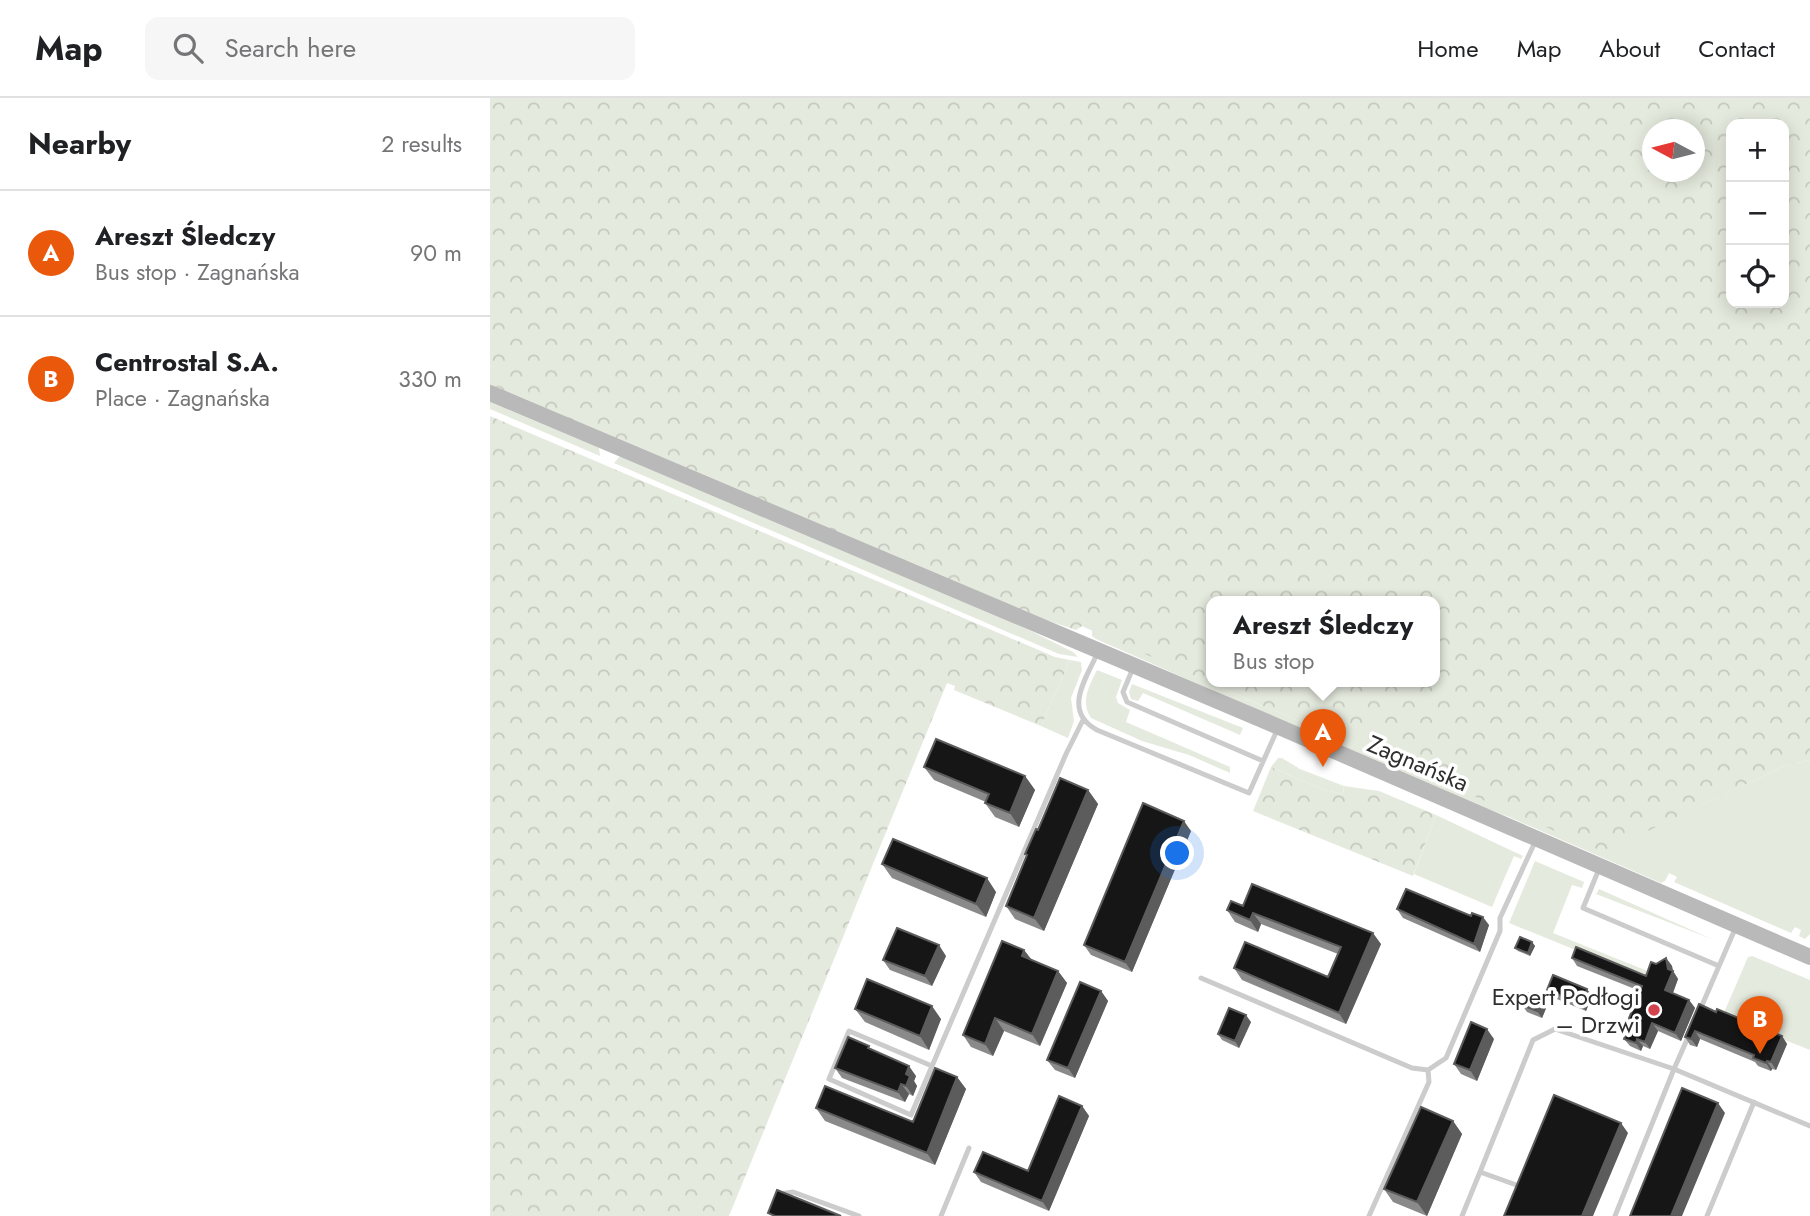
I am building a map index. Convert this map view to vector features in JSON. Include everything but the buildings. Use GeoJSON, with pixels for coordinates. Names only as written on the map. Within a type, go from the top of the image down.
{"type":"FeatureCollection","features":[{"type":"Feature","properties":{"kind":"street","name":"Zagnańska"},"geometry":{"type":"LineString","coordinates":[[490,393],[1279,727],[1810,957]]}},
{"type":"Feature","properties":{"kind":"lane"},"geometry":{"type":"LineString","coordinates":[[1098,652],[1079,698],[1083,720],[1097,730],[1249,793],[1279,727]]}},
{"type":"Feature","properties":{"kind":"lane"},"geometry":{"type":"LineString","coordinates":[[1133,667],[1123,692],[1127,702],[1263,761]]}},
{"type":"Feature","properties":{"kind":"lane"},"geometry":{"type":"LineString","coordinates":[[932,1066],[849,1031],[829,1079],[911,1115],[1083,720]]}},
{"type":"Feature","properties":{"kind":"lane"},"geometry":{"type":"LineString","coordinates":[[1201,978],[1412,1068],[1428,1070],[1446,1058],[1500,930],[1500,918],[1536,839]]}},
{"type":"Feature","properties":{"kind":"lane"},"geometry":{"type":"LineString","coordinates":[[1600,866],[1583,908],[1718,966]]}},
{"type":"Feature","properties":{"kind":"lane"},"geometry":{"type":"LineString","coordinates":[[1695,1021],[1736,926]]}},
{"type":"Feature","properties":{"kind":"lane"},"geometry":{"type":"LineString","coordinates":[[1462,1216],[1533,1040],[1555,1029],[1674,1069],[1810,1126]]}},
{"type":"Feature","properties":{"kind":"lane"},"geometry":{"type":"LineString","coordinates":[[1615,1216],[1690,1033]]}},
{"type":"Feature","properties":{"kind":"lane"},"geometry":{"type":"LineString","coordinates":[[1370,1216],[1429,1082],[1428,1070]]}},
{"type":"Feature","properties":{"kind":"lane"},"geometry":{"type":"LineString","coordinates":[[1707,1216],[1754,1102]]}},
{"type":"Feature","properties":{"kind":"lane"},"geometry":{"type":"LineString","coordinates":[[941,1216],[969,1148]]}},
{"type":"Feature","properties":{"kind":"lane"},"geometry":{"type":"LineString","coordinates":[[1480,1172],[1521,1187]]}},
{"type":"Feature","properties":{"kind":"lane"},"geometry":{"type":"LineString","coordinates":[[776,1199],[780,1192],[793,1192],[859,1216]]}},
{"type":"Feature","properties":{"kind":"green space"},"geometry":{"type":"Polygon","coordinates":[[[490,98],[1810,98],[1810,760],[1784,766],[1627,841],[1618,858],[1220,687],[1440,687],[1440,596],[1206,596],[1206,681],[1082,626],[1076,630],[1014,609],[490,386],[490,98]]]}},
{"type":"Feature","properties":{"kind":"green space"},"geometry":{"type":"Polygon","coordinates":[[[490,399],[599,447],[600,456],[490,409],[490,399]]]}},
{"type":"Feature","properties":{"kind":"green space"},"geometry":{"type":"Polygon","coordinates":[[[490,416],[1055,657],[1070,660],[1041,726],[954,690],[955,686],[947,683],[729,1216],[490,1216],[490,416]]]}},
{"type":"Feature","properties":{"kind":"green space"},"geometry":{"type":"Polygon","coordinates":[[[624,456],[1023,627],[1078,657],[1059,654],[614,463],[624,456]]]}},
{"type":"Feature","properties":{"kind":"green space"},"geometry":{"type":"Polygon","coordinates":[[[1092,630],[1206,681],[1206,687],[1220,687],[1618,857],[1626,841],[1784,766],[1810,760],[1810,934],[1805,939],[1799,936],[1801,930],[1795,927],[1791,933],[1674,882],[1677,877],[1669,873],[1661,883],[1509,817],[1450,795],[1096,639],[1092,636],[1092,630]]]}},
{"type":"Feature","properties":{"kind":"green space"},"geometry":{"type":"Polygon","coordinates":[[[1070,660],[1081,662],[1082,670],[1071,698],[1074,721],[1068,738],[1041,726],[1070,660]]]}},
{"type":"Feature","properties":{"kind":"green space"},"geometry":{"type":"Polygon","coordinates":[[[1097,670],[1122,680],[1116,697],[1118,703],[1130,710],[1126,722],[1230,767],[1230,773],[1189,755],[1142,741],[1091,718],[1086,700],[1097,670]]]}},
{"type":"Feature","properties":{"kind":"green space"},"geometry":{"type":"Polygon","coordinates":[[[1132,684],[1243,728],[1240,735],[1143,693],[1138,701],[1131,699],[1129,692],[1132,684]]]}},
{"type":"Feature","properties":{"kind":"green space"},"geometry":{"type":"Polygon","coordinates":[[[1278,758],[1344,786],[1343,794],[1324,790],[1271,767],[1278,758]]]}},
{"type":"Feature","properties":{"kind":"green space"},"geometry":{"type":"Polygon","coordinates":[[[1271,767],[1324,790],[1343,794],[1344,786],[1379,791],[1436,815],[1413,876],[1253,811],[1271,767]]]}},
{"type":"Feature","properties":{"kind":"green space"},"geometry":{"type":"Polygon","coordinates":[[[1436,815],[1523,856],[1521,859],[1514,856],[1492,907],[1414,874],[1436,815]]]}},
{"type":"Feature","properties":{"kind":"green space"},"geometry":{"type":"Polygon","coordinates":[[[1535,861],[1584,882],[1582,888],[1572,885],[1553,933],[1650,972],[1647,979],[1509,923],[1535,861]]]}},
{"type":"Feature","properties":{"kind":"green space"},"geometry":{"type":"Polygon","coordinates":[[[1599,889],[1714,940],[1596,894],[1599,889]]]}},
{"type":"Feature","properties":{"kind":"green space"},"geometry":{"type":"Polygon","coordinates":[[[1752,956],[1810,980],[1810,1050],[1723,1015],[1748,957],[1752,956]]]}},
{"type":"Feature","properties":{"kind":"place","name":"Areszt Śledczy"},"geometry":{"type":"Point","coordinates":[1323,767]}},
{"type":"Feature","properties":{"kind":"place","name":"Expert Podłogi – Drzwi"},"geometry":{"type":"Point","coordinates":[1654,1010]}},
{"type":"Feature","properties":{"kind":"place","name":"Centrostal S.A."},"geometry":{"type":"Point","coordinates":[1760,1054]}}]}
